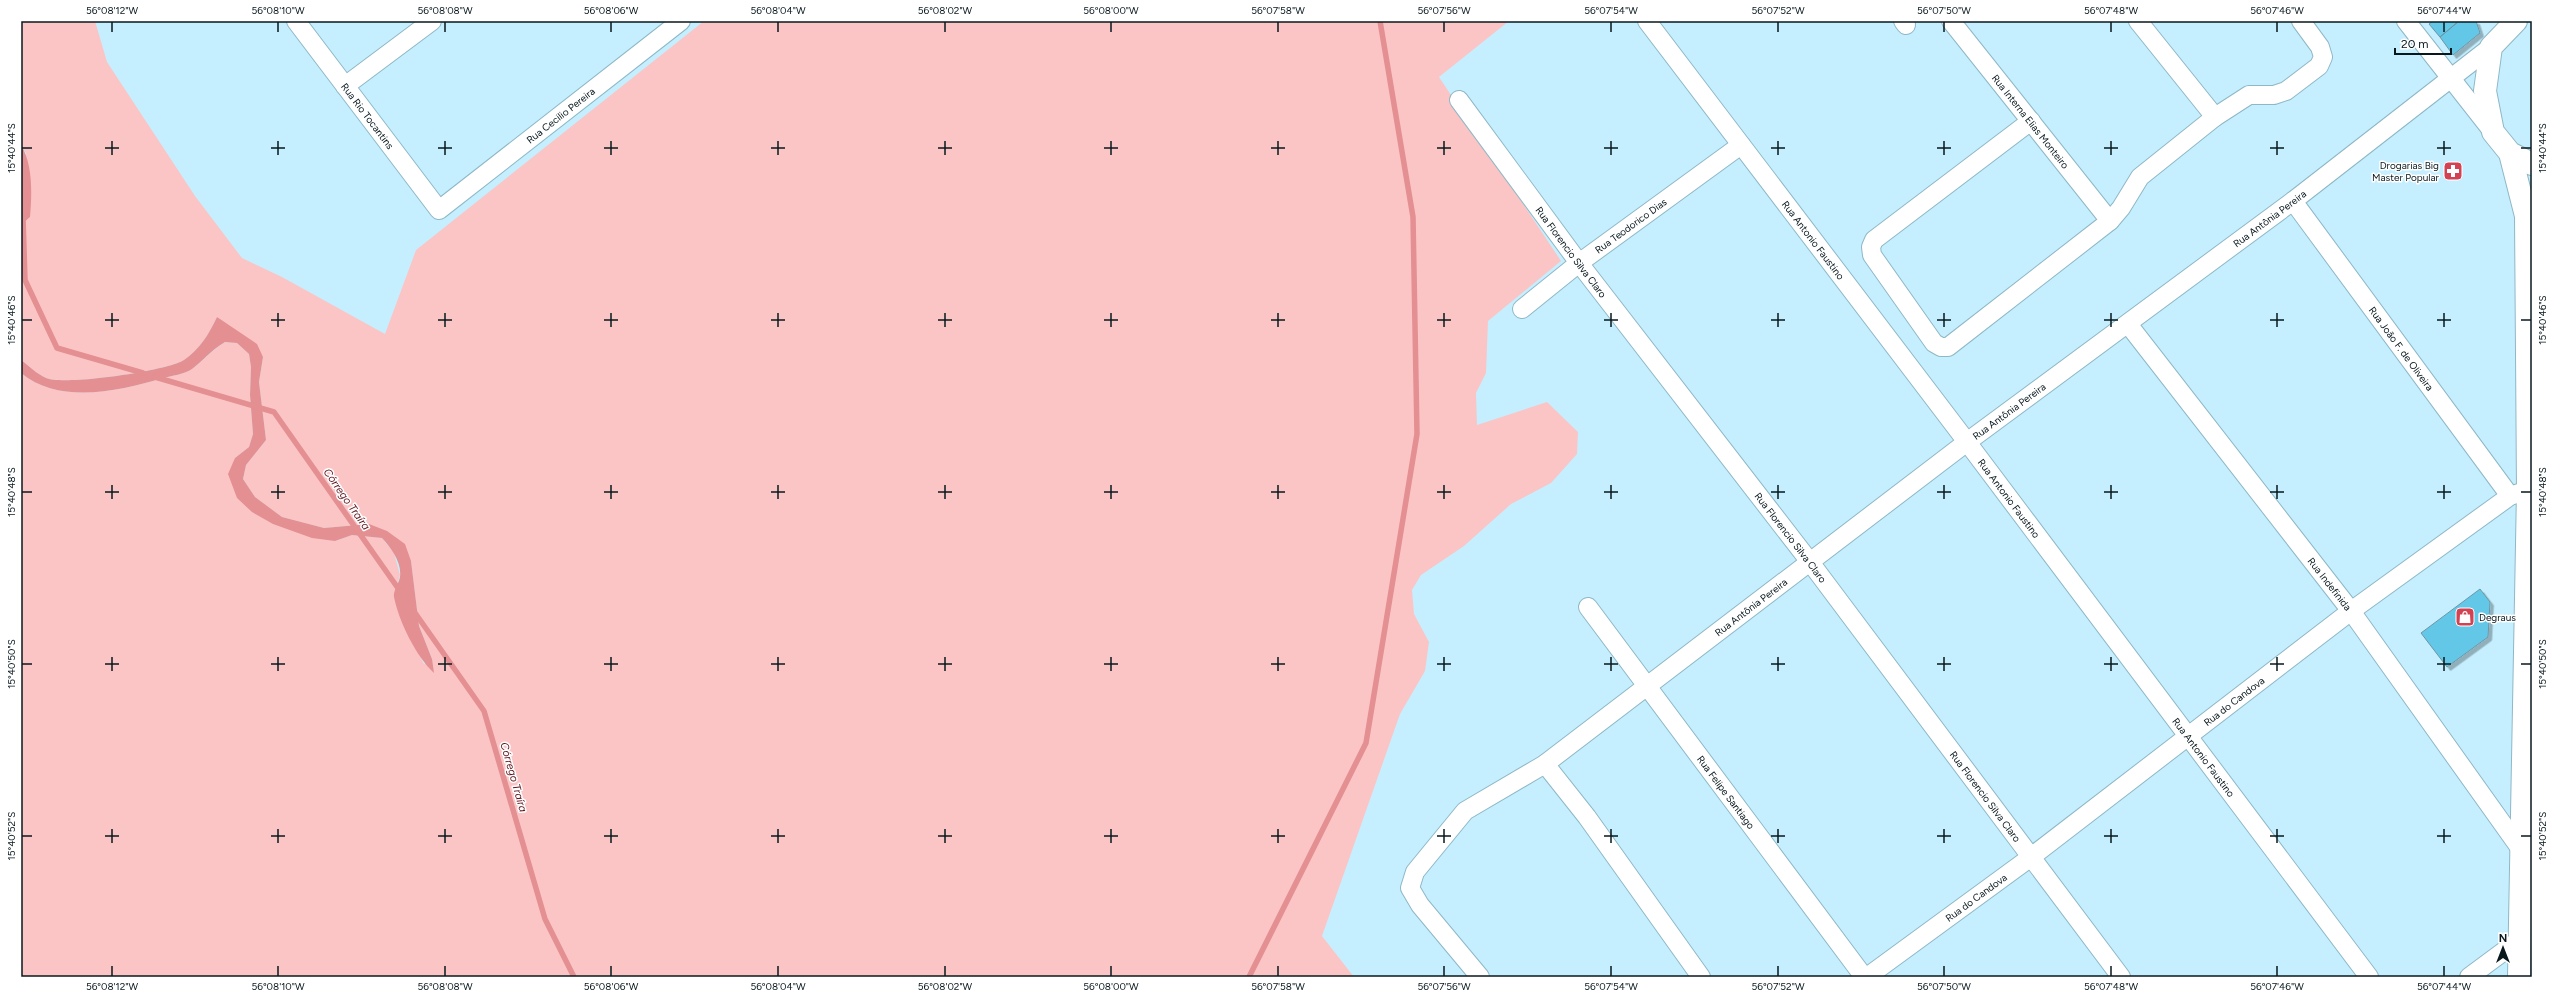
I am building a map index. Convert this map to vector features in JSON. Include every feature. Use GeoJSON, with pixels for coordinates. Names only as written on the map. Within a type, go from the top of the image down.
{"type":"FeatureCollection","features":[{"type":"Feature","properties":{"kind":"main road"},"geometry":{"type":"LineString","coordinates":[[2510,24],[2491,47],[2485,91],[2493,132],[2510,153],[2532,164]]}},
{"type":"Feature","properties":{"kind":"main road"},"geometry":{"type":"LineString","coordinates":[[2510,153],[2526,216],[2519,493],[2522,851],[2519,977]]}},
{"type":"Feature","properties":{"kind":"street","name":"Rua Rio Tocantins"},"geometry":{"type":"LineString","coordinates":[[296,21],[439,210]]}},
{"type":"Feature","properties":{"kind":"street"},"geometry":{"type":"LineString","coordinates":[[346,86],[432,21]]}},
{"type":"Feature","properties":{"kind":"street","name":"Rua Cecilio Pereira"},"geometry":{"type":"LineString","coordinates":[[439,210],[681,21]]}},
{"type":"Feature","properties":{"kind":"street","name":"Rua Antonio Faustino"},"geometry":{"type":"LineString","coordinates":[[1647,21],[1967,442],[2369,977]]}},
{"type":"Feature","properties":{"kind":"street","name":"Rua Interna Elias Monteiro"},"geometry":{"type":"LineString","coordinates":[[1951,21],[2110,221]]}},
{"type":"Feature","properties":{"kind":"street"},"geometry":{"type":"LineString","coordinates":[[2138,21],[2215,117]]}},
{"type":"Feature","properties":{"kind":"street"},"geometry":{"type":"LineString","coordinates":[[2031,121],[1874,240],[1871,247],[1872,255],[1934,343],[1941,347],[1948,346],[2110,221],[2121,208],[2140,177],[2215,117],[2249,95],[2274,95],[2286,91],[2319,66],[2323,56],[2320,47],[2301,21]]}},
{"type":"Feature","properties":{"kind":"street"},"geometry":{"type":"LineString","coordinates":[[2406,21],[2493,132]]}},
{"type":"Feature","properties":{"kind":"street","name":"Rua Antônia Pereira"},"geometry":{"type":"LineString","coordinates":[[1480,977],[1420,905],[1410,888],[1415,872],[1465,811],[1545,764],[1967,442],[2293,201],[2491,47]]}},
{"type":"Feature","properties":{"kind":"street","name":"Rua Florencio Silva Claro"},"geometry":{"type":"LineString","coordinates":[[1460,100],[1579,263],[1810,562],[2121,977]]}},
{"type":"Feature","properties":{"kind":"street","name":"Rua Teodorico Dias"},"geometry":{"type":"LineString","coordinates":[[1522,309],[1579,263],[1741,145]]}},
{"type":"Feature","properties":{"kind":"street","name":"Rua João F. de Oliveira"},"geometry":{"type":"LineString","coordinates":[[2293,201],[2519,493]]}},
{"type":"Feature","properties":{"kind":"street","name":"Rua Indefinida"},"geometry":{"type":"LineString","coordinates":[[2128,324],[2351,611],[2522,851]]}},
{"type":"Feature","properties":{"kind":"street","name":"Rua do Candova"},"geometry":{"type":"LineString","coordinates":[[1866,977],[2031,857],[2351,611],[2519,493]]}},
{"type":"Feature","properties":{"kind":"street","name":"Rua Felipe Santiago"},"geometry":{"type":"LineString","coordinates":[[1588,606],[1647,687],[1866,977]]}},
{"type":"Feature","properties":{"kind":"street"},"geometry":{"type":"LineString","coordinates":[[1545,764],[1588,817],[1701,977]]}},
{"type":"Feature","properties":{"kind":"street"},"geometry":{"type":"LineString","coordinates":[[2469,977],[2519,940]]}},
{"type":"Feature","properties":{"kind":"shaded area"},"geometry":{"type":"Polygon","coordinates":[[[21,21],[95,21],[107,62],[195,196],[242,258],[282,277],[385,334],[416,250],[704,21],[1509,21],[1439,77],[1561,261],[1488,321],[1486,373],[1476,393],[1477,425],[1547,402],[1578,432],[1577,454],[1551,483],[1511,504],[1464,546],[1421,575],[1412,590],[1414,614],[1429,642],[1425,671],[1400,714],[1322,936],[1354,977],[21,977],[21,373],[36,383],[53,389],[71,392],[109,391],[186,372],[192,369],[225,342],[237,343],[249,354],[251,367],[250,395],[253,434],[249,447],[235,458],[237,498],[335,541],[352,535],[382,538],[394,553],[400,575],[394,596],[404,624],[424,664],[432,659],[419,626],[411,561],[369,524],[324,528],[282,517],[255,497],[243,479],[246,465],[266,440],[259,382],[263,357],[217,317],[204,341],[190,356],[174,364],[157,369],[93,379],[56,380],[46,378],[21,360],[21,225],[30,217],[26,153],[21,145],[21,21]]]}},
{"type":"Feature","properties":{"kind":"shaded area"},"geometry":{"type":"Polygon","coordinates":[[[21,145],[30,170],[31,199],[30,217],[21,225],[21,145]]]}},
{"type":"Feature","properties":{"kind":"shaded area"},"geometry":{"type":"Polygon","coordinates":[[[217,317],[257,344],[263,357],[259,382],[266,440],[246,465],[243,479],[255,497],[282,517],[324,528],[369,524],[387,531],[405,544],[411,561],[419,626],[432,659],[434,673],[427,666],[415,648],[404,628],[394,597],[400,577],[398,561],[382,538],[352,535],[335,541],[312,538],[273,524],[252,512],[237,498],[228,474],[235,458],[249,447],[253,434],[250,395],[251,367],[249,354],[237,343],[225,342],[215,348],[192,369],[178,375],[109,391],[71,392],[53,389],[36,383],[21,373],[21,360],[46,378],[56,380],[93,379],[158,369],[184,360],[190,356],[207,335],[217,317]]]}},
{"type":"Feature","properties":{"kind":"building"},"geometry":{"type":"Polygon","coordinates":[[[2433,21],[2459,21],[2440,37],[2429,24],[2433,21]]]}},
{"type":"Feature","properties":{"kind":"building"},"geometry":{"type":"Polygon","coordinates":[[[2459,21],[2476,21],[2480,33],[2453,55],[2440,37],[2459,21]]]}},
{"type":"Feature","properties":{"kind":"building","name":"Degraus"},"geometry":{"type":"Polygon","coordinates":[[[2480,589],[2490,602],[2488,637],[2447,667],[2421,633],[2480,589]]]}},
{"type":"Feature","properties":{"kind":"waterway"},"geometry":{"type":"LineString","coordinates":[[1249,977],[1366,743],[1417,434],[1413,217],[1380,21]]}},
{"type":"Feature","properties":{"kind":"waterway","name":"Córrego Traíra"},"geometry":{"type":"LineString","coordinates":[[23,217],[25,280],[57,348],[143,373]]}},
{"type":"Feature","properties":{"kind":"waterway","name":"Córrego Traíra"},"geometry":{"type":"LineString","coordinates":[[155,377],[274,412],[400,591]]}},
{"type":"Feature","properties":{"kind":"waterway","name":"Córrego Traíra"},"geometry":{"type":"LineString","coordinates":[[413,610],[484,711],[545,919],[574,977]]}},
{"type":"Feature","properties":{"kind":"place","name":"Drogarias Big Master Popular"},"geometry":{"type":"Point","coordinates":[2453,171]}},
{"type":"Feature","properties":{"kind":"place","name":"Degraus"},"geometry":{"type":"Point","coordinates":[2465,617]}}]}
